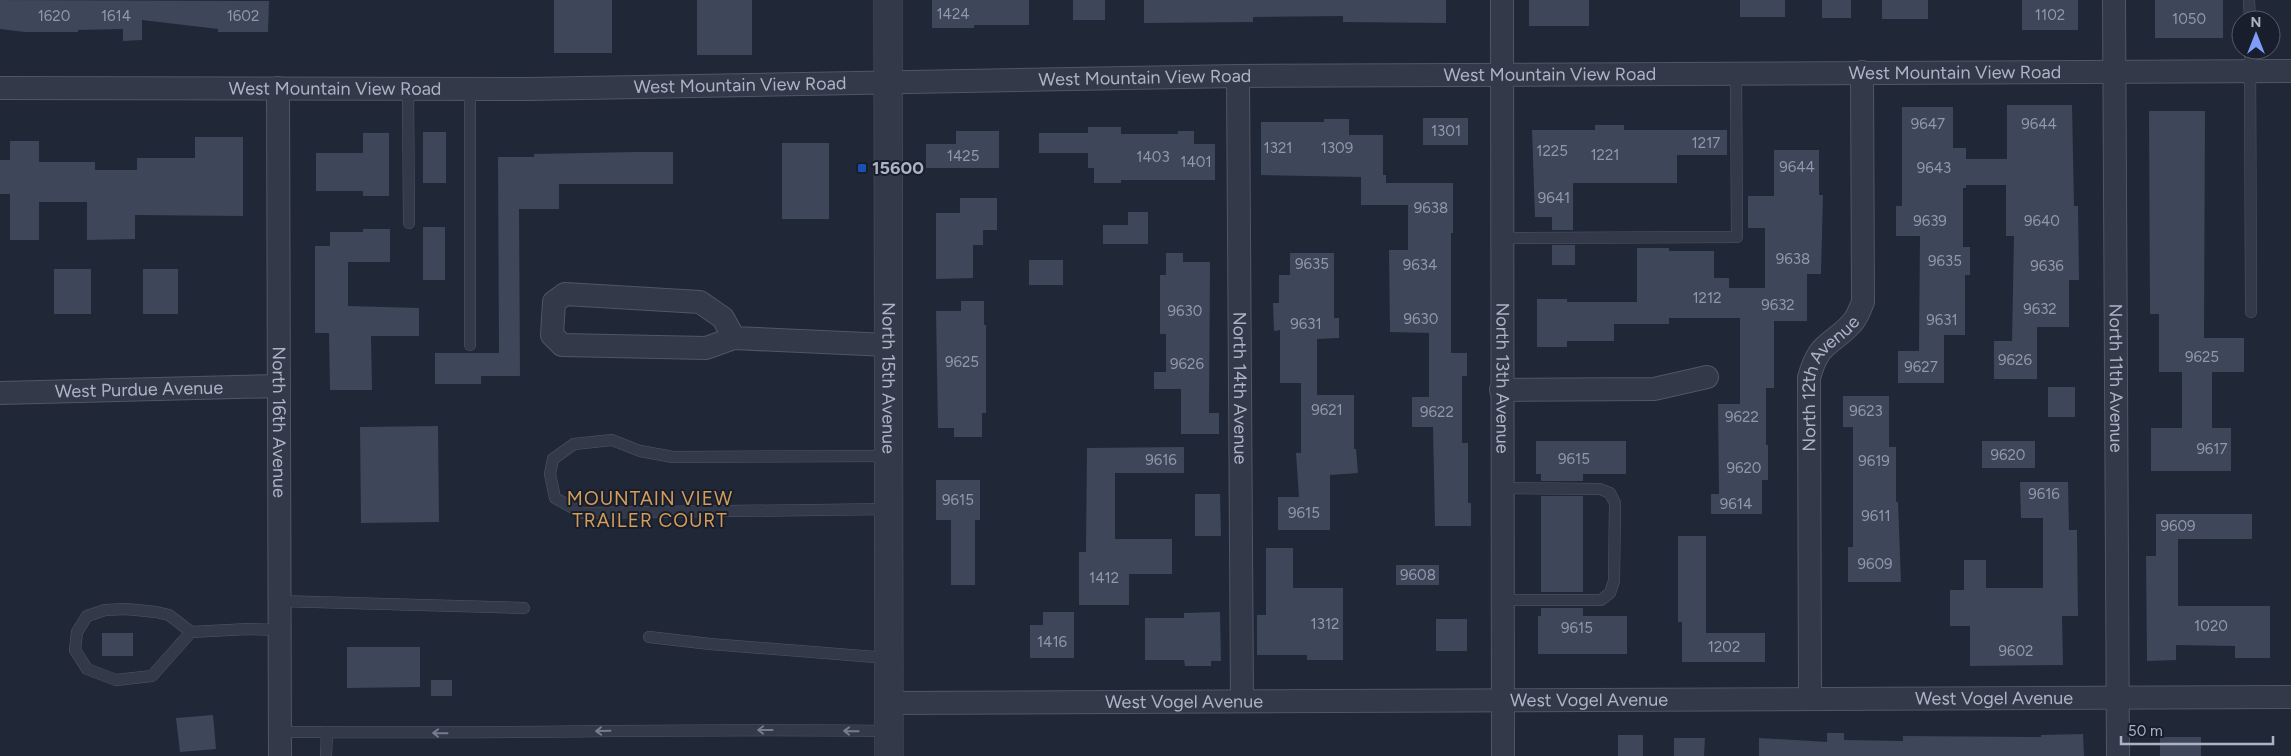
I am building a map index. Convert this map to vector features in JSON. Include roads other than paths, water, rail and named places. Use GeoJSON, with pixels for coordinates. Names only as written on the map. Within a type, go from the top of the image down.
{"type":"FeatureCollection","features":[{"type":"Feature","properties":{"kind":"street","name":"North 15th Avenue"},"geometry":{"type":"LineString","coordinates":[[888,0],[888,744]]}},
{"type":"Feature","properties":{"kind":"street","name":"North 13th Avenue"},"geometry":{"type":"LineString","coordinates":[[1502,0],[1501,390],[1503,756]]}},
{"type":"Feature","properties":{"kind":"street","name":"North 11th Avenue"},"geometry":{"type":"LineString","coordinates":[[2114,0],[2118,756]]}},
{"type":"Feature","properties":{"kind":"street","name":"West Mountain View Road"},"geometry":{"type":"LineString","coordinates":[[0,88],[470,89],[1238,76],[1736,72],[2114,72],[2250,61],[2291,71]]}},
{"type":"Feature","properties":{"kind":"street","name":"North 12th Avenue"},"geometry":{"type":"LineString","coordinates":[[1810,698],[1809,378],[1814,360],[1826,344],[1853,322],[1863,302],[1862,72]]}},
{"type":"Feature","properties":{"kind":"street","name":"North 14th Avenue"},"geometry":{"type":"LineString","coordinates":[[1238,76],[1242,701]]}},
{"type":"Feature","properties":{"kind":"street","name":"North 16th Avenue"},"geometry":{"type":"LineString","coordinates":[[278,88],[280,756]]}},
{"type":"Feature","properties":{"kind":"street"},"geometry":{"type":"LineString","coordinates":[[734,338],[723,318],[700,302],[565,294],[554,302],[552,335],[562,345],[706,348],[734,338],[888,345]]}},
{"type":"Feature","properties":{"kind":"street"},"geometry":{"type":"LineString","coordinates":[[1501,390],[1654,389],[1706,376]]}},
{"type":"Feature","properties":{"kind":"street","name":"West Purdue Avenue"},"geometry":{"type":"LineString","coordinates":[[0,393],[278,386]]}},
{"type":"Feature","properties":{"kind":"street","name":"West Vogel Avenue"},"geometry":{"type":"LineString","coordinates":[[888,703],[2291,697]]}},
{"type":"Feature","properties":{"kind":"lane"},"geometry":{"type":"LineString","coordinates":[[2250,61],[2251,312]]}},
{"type":"Feature","properties":{"kind":"lane"},"geometry":{"type":"LineString","coordinates":[[1502,238],[1737,238],[1736,72]]}},
{"type":"Feature","properties":{"kind":"lane"},"geometry":{"type":"LineString","coordinates":[[408,89],[409,223]]}},
{"type":"Feature","properties":{"kind":"lane"},"geometry":{"type":"LineString","coordinates":[[470,89],[470,346]]}},
{"type":"Feature","properties":{"kind":"lane"},"geometry":{"type":"LineString","coordinates":[[888,456],[673,457],[640,451],[612,440],[574,444],[553,459],[550,474],[556,498],[582,513],[888,509]]}},
{"type":"Feature","properties":{"kind":"lane"},"geometry":{"type":"LineString","coordinates":[[1502,488],[1600,489],[1610,493],[1615,503],[1614,582],[1610,593],[1600,600],[1502,600]]}},
{"type":"Feature","properties":{"kind":"lane"},"geometry":{"type":"LineString","coordinates":[[279,601],[524,608]]}},
{"type":"Feature","properties":{"kind":"lane"},"geometry":{"type":"LineString","coordinates":[[192,632],[152,676],[116,680],[87,669],[75,650],[77,632],[87,616],[105,610],[126,608],[169,615],[192,632],[248,629],[279,630]]}},
{"type":"Feature","properties":{"kind":"lane"},"geometry":{"type":"LineString","coordinates":[[649,636],[710,644],[888,658]]}},
{"type":"Feature","properties":{"kind":"lane"},"geometry":{"type":"LineString","coordinates":[[280,732],[477,734],[626,731],[888,744]]}},
{"type":"Feature","properties":{"kind":"lane"},"geometry":{"type":"LineString","coordinates":[[326,732],[326,756]]}},
{"type":"Feature","properties":{"kind":"place","name":"15600"},"geometry":{"type":"Point","coordinates":[862,168]}},
{"type":"Feature","properties":{"kind":"district","name":"MOUNTAIN VIEW TRAILER COURT"},"geometry":{"type":"Point","coordinates":[650,509]}}]}
